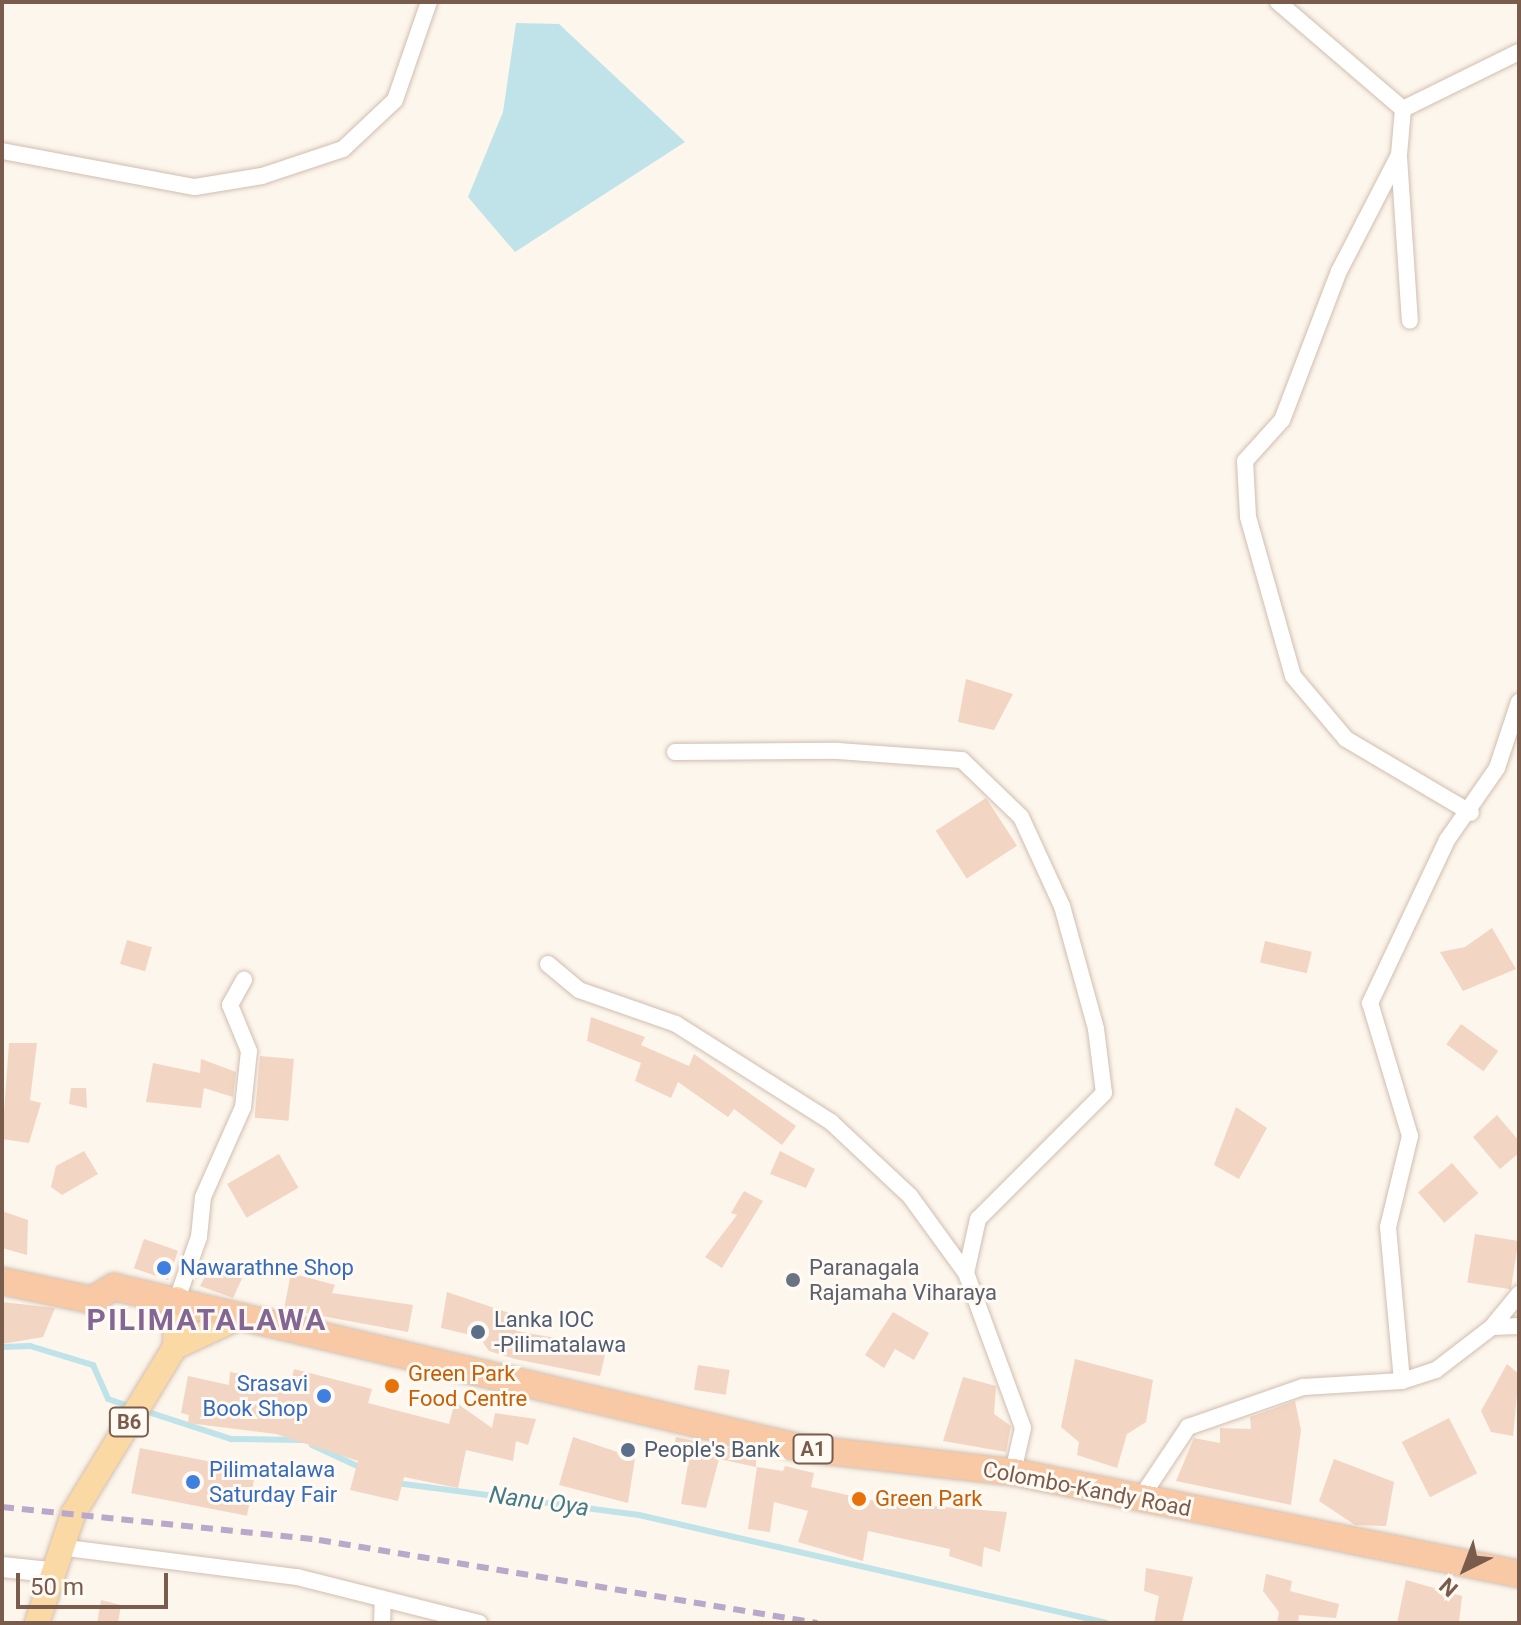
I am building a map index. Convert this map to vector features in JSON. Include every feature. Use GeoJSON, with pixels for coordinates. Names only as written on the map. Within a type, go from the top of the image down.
{"type":"FeatureCollection","features":[{"type":"Feature","properties":{"kind":"highway","name":"Colombo-Kandy Road"},"geometry":{"type":"LineString","coordinates":[[2,1281],[92,1300],[114,1287],[177,1299],[801,1448],[1013,1472],[1519,1574]]}},
{"type":"Feature","properties":{"kind":"main road","name":"B6"},"geometry":{"type":"LineString","coordinates":[[37,1623],[50,1572],[82,1497],[175,1347],[177,1299]]}},
{"type":"Feature","properties":{"kind":"main road"},"geometry":{"type":"LineString","coordinates":[[175,1347],[242,1316]]}},
{"type":"Feature","properties":{"kind":"street"},"geometry":{"type":"LineString","coordinates":[[2,151],[195,187],[262,176],[343,149],[395,100],[429,2]]}},
{"type":"Feature","properties":{"kind":"street"},"geometry":{"type":"LineString","coordinates":[[1278,2],[1403,109]]}},
{"type":"Feature","properties":{"kind":"street"},"geometry":{"type":"LineString","coordinates":[[1403,109],[1519,52]]}},
{"type":"Feature","properties":{"kind":"street"},"geometry":{"type":"LineString","coordinates":[[1403,109],[1399,155],[1410,321]]}},
{"type":"Feature","properties":{"kind":"street"},"geometry":{"type":"LineString","coordinates":[[1399,155],[1339,271],[1282,420],[1245,461],[1248,517],[1293,676],[1346,739],[1471,813]]}},
{"type":"Feature","properties":{"kind":"street"},"geometry":{"type":"LineString","coordinates":[[1402,1381],[1388,1227],[1410,1136],[1370,1003],[1447,840],[1471,813],[1497,768],[1519,702]]}},
{"type":"Feature","properties":{"kind":"street"},"geometry":{"type":"LineString","coordinates":[[675,752],[838,751],[962,760],[1021,817],[1062,906],[1096,1029],[1104,1093],[978,1219],[966,1273]]}},
{"type":"Feature","properties":{"kind":"street"},"geometry":{"type":"LineString","coordinates":[[548,964],[579,990],[676,1024],[831,1122],[910,1196],[966,1273],[1023,1428],[1013,1472]]}},
{"type":"Feature","properties":{"kind":"street"},"geometry":{"type":"LineString","coordinates":[[177,1299],[199,1237],[203,1197],[243,1107],[249,1051],[230,1005],[244,980]]}},
{"type":"Feature","properties":{"kind":"street"},"geometry":{"type":"LineString","coordinates":[[1140,1499],[1188,1427],[1303,1387],[1402,1381],[1436,1370],[1492,1327],[1519,1294]]}},
{"type":"Feature","properties":{"kind":"street"},"geometry":{"type":"LineString","coordinates":[[1492,1327],[1519,1326]]}},
{"type":"Feature","properties":{"kind":"street"},"geometry":{"type":"LineString","coordinates":[[59,1547],[297,1577],[479,1623]]}},
{"type":"Feature","properties":{"kind":"street"},"geometry":{"type":"LineString","coordinates":[[2,1567],[50,1572]]}},
{"type":"Feature","properties":{"kind":"street"},"geometry":{"type":"LineString","coordinates":[[382,1623],[383,1599]]}},
{"type":"Feature","properties":{"kind":"water"},"geometry":{"type":"Polygon","coordinates":[[[516,23],[559,24],[685,142],[515,252],[468,197],[503,112],[516,23]]]}},
{"type":"Feature","properties":{"kind":"building"},"geometry":{"type":"Polygon","coordinates":[[[966,679],[1013,694],[994,730],[958,722],[966,679]]]}},
{"type":"Feature","properties":{"kind":"building"},"geometry":{"type":"Polygon","coordinates":[[[986,798],[1017,846],[967,878],[936,831],[986,798]]]}},
{"type":"Feature","properties":{"kind":"building"},"geometry":{"type":"Polygon","coordinates":[[[1492,928],[1516,969],[1463,991],[1440,952],[1465,947],[1492,928]]]}},
{"type":"Feature","properties":{"kind":"building"},"geometry":{"type":"Polygon","coordinates":[[[127,940],[152,947],[145,971],[120,964],[127,940]]]}},
{"type":"Feature","properties":{"kind":"building"},"geometry":{"type":"Polygon","coordinates":[[[1265,941],[1312,952],[1307,973],[1260,962],[1265,941]]]}},
{"type":"Feature","properties":{"kind":"building"},"geometry":{"type":"Polygon","coordinates":[[[591,1017],[645,1037],[641,1045],[689,1066],[694,1054],[796,1126],[782,1145],[734,1109],[728,1117],[678,1082],[671,1098],[635,1081],[641,1063],[587,1041],[591,1017]]]}},
{"type":"Feature","properties":{"kind":"building"},"geometry":{"type":"Polygon","coordinates":[[[1461,1024],[1498,1051],[1484,1071],[1446,1044],[1461,1024]]]}},
{"type":"Feature","properties":{"kind":"building"},"geometry":{"type":"Polygon","coordinates":[[[9,1043],[37,1043],[30,1100],[41,1103],[29,1143],[2,1139],[9,1043]]]}},
{"type":"Feature","properties":{"kind":"building"},"geometry":{"type":"Polygon","coordinates":[[[260,1056],[294,1059],[288,1121],[255,1118],[260,1056]]]}},
{"type":"Feature","properties":{"kind":"building"},"geometry":{"type":"Polygon","coordinates":[[[201,1059],[236,1072],[233,1097],[204,1088],[201,1108],[146,1102],[153,1063],[200,1073],[201,1059]]]}},
{"type":"Feature","properties":{"kind":"building"},"geometry":{"type":"Polygon","coordinates":[[[71,1088],[86,1088],[87,1108],[69,1104],[71,1088]]]}},
{"type":"Feature","properties":{"kind":"building"},"geometry":{"type":"Polygon","coordinates":[[[1236,1107],[1267,1128],[1239,1179],[1214,1165],[1236,1107]]]}},
{"type":"Feature","properties":{"kind":"building"},"geometry":{"type":"Polygon","coordinates":[[[1497,1115],[1519,1141],[1519,1153],[1500,1169],[1473,1137],[1497,1115]]]}},
{"type":"Feature","properties":{"kind":"building"},"geometry":{"type":"Polygon","coordinates":[[[84,1151],[98,1174],[62,1195],[51,1187],[56,1166],[84,1151]]]}},
{"type":"Feature","properties":{"kind":"building"},"geometry":{"type":"Polygon","coordinates":[[[780,1151],[815,1169],[806,1188],[770,1174],[780,1151]]]}},
{"type":"Feature","properties":{"kind":"building"},"geometry":{"type":"Polygon","coordinates":[[[279,1154],[298,1188],[247,1218],[227,1184],[279,1154]]]}},
{"type":"Feature","properties":{"kind":"building"},"geometry":{"type":"Polygon","coordinates":[[[1452,1163],[1478,1193],[1444,1223],[1418,1193],[1452,1163]]]}},
{"type":"Feature","properties":{"kind":"building"},"geometry":{"type":"Polygon","coordinates":[[[744,1191],[763,1201],[722,1268],[705,1257],[737,1215],[731,1213],[744,1191]]]}},
{"type":"Feature","properties":{"kind":"building"},"geometry":{"type":"Polygon","coordinates":[[[2,1211],[28,1220],[27,1255],[2,1248],[2,1211]]]}},
{"type":"Feature","properties":{"kind":"building"},"geometry":{"type":"Polygon","coordinates":[[[1475,1234],[1518,1241],[1511,1289],[1467,1282],[1475,1234]]]}},
{"type":"Feature","properties":{"kind":"building"},"geometry":{"type":"Polygon","coordinates":[[[144,1239],[178,1251],[168,1280],[134,1268],[144,1239]]]}},
{"type":"Feature","properties":{"kind":"building"},"geometry":{"type":"Polygon","coordinates":[[[212,1263],[246,1270],[233,1298],[200,1286],[212,1263]]]}},
{"type":"Feature","properties":{"kind":"building"},"geometry":{"type":"Polygon","coordinates":[[[291,1273],[335,1285],[332,1293],[413,1305],[408,1332],[284,1309],[291,1273]]]}},
{"type":"Feature","properties":{"kind":"building"},"geometry":{"type":"Polygon","coordinates":[[[447,1292],[521,1317],[516,1331],[607,1347],[600,1376],[515,1359],[489,1351],[479,1337],[441,1328],[447,1292]]]}},
{"type":"Feature","properties":{"kind":"building"},"geometry":{"type":"Polygon","coordinates":[[[2,1302],[55,1308],[43,1337],[2,1344],[2,1302]]]}},
{"type":"Feature","properties":{"kind":"building"},"geometry":{"type":"Polygon","coordinates":[[[893,1312],[929,1333],[914,1360],[895,1349],[884,1368],[865,1355],[893,1312]]]}},
{"type":"Feature","properties":{"kind":"building"},"geometry":{"type":"Polygon","coordinates":[[[1075,1359],[1153,1380],[1146,1422],[1127,1434],[1117,1468],[1077,1455],[1079,1442],[1061,1427],[1075,1359]]]}},
{"type":"Feature","properties":{"kind":"building"},"geometry":{"type":"Polygon","coordinates":[[[1507,1364],[1519,1374],[1513,1436],[1491,1432],[1481,1411],[1507,1364]]]}},
{"type":"Feature","properties":{"kind":"building"},"geometry":{"type":"Polygon","coordinates":[[[698,1365],[730,1370],[726,1395],[694,1390],[698,1365]]]}},
{"type":"Feature","properties":{"kind":"building"},"geometry":{"type":"Polygon","coordinates":[[[294,1369],[372,1389],[368,1403],[449,1424],[455,1402],[492,1428],[495,1413],[536,1419],[528,1445],[516,1441],[513,1461],[466,1450],[458,1488],[404,1477],[398,1501],[350,1490],[358,1461],[276,1434],[188,1423],[189,1415],[181,1413],[188,1376],[229,1385],[230,1372],[291,1384],[294,1369]]]}},
{"type":"Feature","properties":{"kind":"building"},"geometry":{"type":"Polygon","coordinates":[[[963,1377],[996,1386],[994,1414],[1011,1426],[1006,1452],[943,1441],[963,1377]]]}},
{"type":"Feature","properties":{"kind":"building"},"geometry":{"type":"Polygon","coordinates":[[[1295,1401],[1301,1430],[1291,1505],[1176,1481],[1194,1438],[1220,1443],[1220,1428],[1251,1429],[1250,1417],[1295,1401]]]}},
{"type":"Feature","properties":{"kind":"building"},"geometry":{"type":"Polygon","coordinates":[[[1449,1418],[1477,1473],[1430,1497],[1402,1442],[1449,1418]]]}},
{"type":"Feature","properties":{"kind":"building"},"geometry":{"type":"Polygon","coordinates":[[[573,1437],[635,1458],[628,1503],[559,1485],[573,1437]]]}},
{"type":"Feature","properties":{"kind":"building"},"geometry":{"type":"Polygon","coordinates":[[[676,1437],[756,1454],[756,1467],[719,1459],[706,1508],[681,1504],[689,1458],[672,1454],[676,1437]]]}},
{"type":"Feature","properties":{"kind":"building","name":"Pilimatalawa Saturday Fair"},"geometry":{"type":"Polygon","coordinates":[[[140,1448],[256,1471],[247,1516],[131,1493],[140,1448]]]}},
{"type":"Feature","properties":{"kind":"building"},"geometry":{"type":"Polygon","coordinates":[[[1334,1459],[1394,1482],[1386,1526],[1355,1525],[1319,1501],[1334,1459]]]}},
{"type":"Feature","properties":{"kind":"building"},"geometry":{"type":"Polygon","coordinates":[[[785,1466],[814,1473],[811,1487],[880,1502],[1007,1512],[1000,1552],[984,1547],[982,1567],[949,1556],[950,1549],[868,1531],[863,1561],[798,1542],[808,1511],[774,1502],[770,1532],[748,1529],[757,1467],[783,1471],[785,1466]]]}},
{"type":"Feature","properties":{"kind":"building"},"geometry":{"type":"Polygon","coordinates":[[[1146,1568],[1193,1577],[1182,1623],[1154,1623],[1159,1596],[1144,1591],[1146,1568]]]}},
{"type":"Feature","properties":{"kind":"building"},"geometry":{"type":"Polygon","coordinates":[[[1266,1574],[1292,1581],[1290,1591],[1339,1604],[1336,1618],[1299,1615],[1298,1623],[1277,1623],[1279,1612],[1263,1591],[1266,1574]]]}},
{"type":"Feature","properties":{"kind":"building"},"geometry":{"type":"Polygon","coordinates":[[[1406,1580],[1462,1596],[1459,1623],[1397,1623],[1406,1580]]]}},
{"type":"Feature","properties":{"kind":"building"},"geometry":{"type":"Polygon","coordinates":[[[101,1600],[121,1605],[118,1623],[97,1623],[101,1600]]]}},
{"type":"Feature","properties":{"kind":"waterway","name":"Nanu Oya"},"geometry":{"type":"LineString","coordinates":[[2,1347],[30,1346],[93,1365],[108,1399],[131,1407]]}},
{"type":"Feature","properties":{"kind":"waterway","name":"Nanu Oya"},"geometry":{"type":"LineString","coordinates":[[142,1410],[231,1439],[302,1440]]}},
{"type":"Feature","properties":{"kind":"waterway","name":"Nanu Oya"},"geometry":{"type":"LineString","coordinates":[[312,1445],[364,1469]]}},
{"type":"Feature","properties":{"kind":"waterway","name":"Nanu Oya"},"geometry":{"type":"LineString","coordinates":[[396,1483],[639,1515],[1106,1623]]}},
{"type":"Feature","properties":{"kind":"railway"},"geometry":{"type":"LineString","coordinates":[[2,1507],[319,1540],[817,1623]]}},
{"type":"Feature","properties":{"kind":"place","name":"Nawarathne Shop"},"geometry":{"type":"Point","coordinates":[164,1268]}},
{"type":"Feature","properties":{"kind":"place","name":"Paranagala Rajamaha Viharaya"},"geometry":{"type":"Point","coordinates":[793,1280]}},
{"type":"Feature","properties":{"kind":"place","name":"Lanka IOC -Pilimatalawa"},"geometry":{"type":"Point","coordinates":[478,1332]}},
{"type":"Feature","properties":{"kind":"place","name":"Green Park Food Centre"},"geometry":{"type":"Point","coordinates":[392,1386]}},
{"type":"Feature","properties":{"kind":"place","name":"Srasavi Book Shop"},"geometry":{"type":"Point","coordinates":[324,1396]}},
{"type":"Feature","properties":{"kind":"place","name":"People's Bank"},"geometry":{"type":"Point","coordinates":[628,1450]}},
{"type":"Feature","properties":{"kind":"place","name":"Pilimatalawa Saturday Fair"},"geometry":{"type":"Point","coordinates":[193,1482]}},
{"type":"Feature","properties":{"kind":"place","name":"Green Park"},"geometry":{"type":"Point","coordinates":[859,1499]}},
{"type":"Feature","properties":{"kind":"district","name":"PILIMATALAWA"},"geometry":{"type":"Point","coordinates":[207,1320]}}]}
